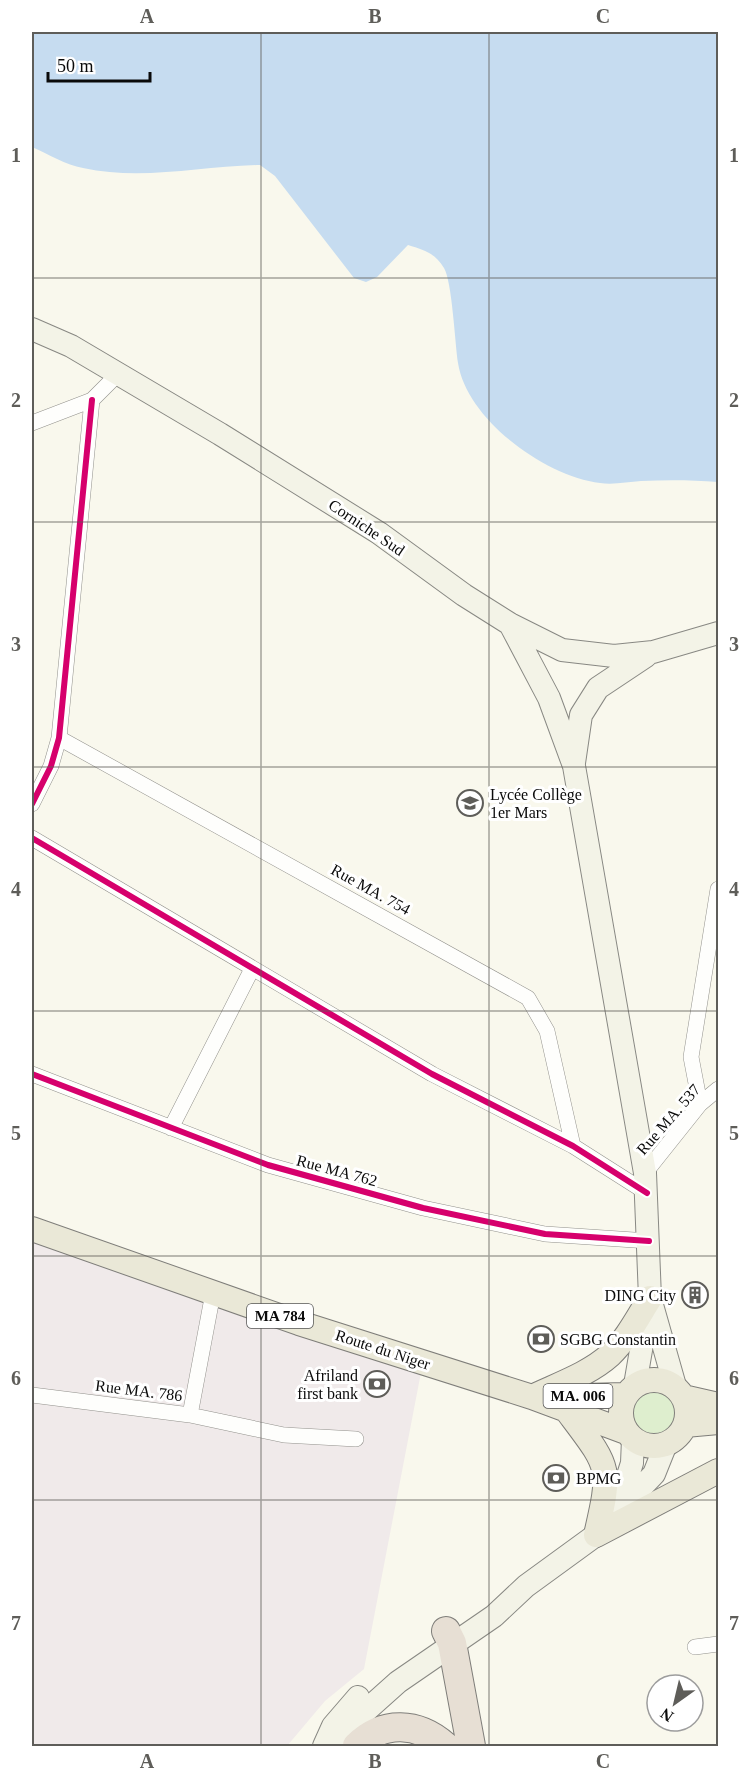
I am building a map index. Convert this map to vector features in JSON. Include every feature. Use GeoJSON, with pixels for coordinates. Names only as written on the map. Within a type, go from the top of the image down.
{"type":"FeatureCollection","features":[{"type":"Feature","properties":{"kind":"highway"},"geometry":{"type":"LineString","coordinates":[[449,1637],[471,1746]]}},
{"type":"Feature","properties":{"kind":"highway"},"geometry":{"type":"LineString","coordinates":[[357,1746],[376,1732],[390,1727],[406,1728],[436,1738],[445,1746]]}},
{"type":"Feature","properties":{"kind":"main road","name":"Corniche Sud"},"geometry":{"type":"LineString","coordinates":[[32,329],[71,346],[119,373],[379,533],[510,624],[562,650],[614,656],[653,652],[718,633]]}},
{"type":"Feature","properties":{"kind":"main road"},"geometry":{"type":"LineString","coordinates":[[510,624],[549,698],[574,766],[646,1183],[650,1298],[630,1390],[620,1414],[630,1436],[632,1463],[615,1516]]}},
{"type":"Feature","properties":{"kind":"main road"},"geometry":{"type":"LineString","coordinates":[[574,766],[581,716],[598,688],[653,652]]}},
{"type":"Feature","properties":{"kind":"main road","name":"Route du Niger"},"geometry":{"type":"LineString","coordinates":[[32,1228],[213,1293],[532,1397],[630,1436]]}},
{"type":"Feature","properties":{"kind":"main road"},"geometry":{"type":"LineString","coordinates":[[596,1535],[654,1474],[666,1444],[681,1433],[685,1425],[687,1406],[679,1392],[650,1298]]}},
{"type":"Feature","properties":{"kind":"main road"},"geometry":{"type":"LineString","coordinates":[[532,1397],[588,1370],[609,1356],[626,1337],[650,1298]]}},
{"type":"Feature","properties":{"kind":"main road"},"geometry":{"type":"LineString","coordinates":[[630,1390],[655,1379],[679,1392],[718,1405]]}},
{"type":"Feature","properties":{"kind":"main road","name":"Route du Niger"},"geometry":{"type":"LineString","coordinates":[[532,1397],[630,1390]]}},
{"type":"Feature","properties":{"kind":"main road"},"geometry":{"type":"LineString","coordinates":[[568,1412],[598,1452],[605,1468],[607,1487],[596,1535]]}},
{"type":"Feature","properties":{"kind":"main road"},"geometry":{"type":"LineString","coordinates":[[685,1425],[718,1422]]}},
{"type":"Feature","properties":{"kind":"main road"},"geometry":{"type":"LineString","coordinates":[[630,1436],[644,1445],[666,1444]]}},
{"type":"Feature","properties":{"kind":"main road"},"geometry":{"type":"LineString","coordinates":[[324,1746],[333,1726],[351,1703],[375,1682],[449,1637],[494,1616],[526,1586],[596,1535],[718,1471]]}},
{"type":"Feature","properties":{"kind":"main road"},"geometry":{"type":"LineString","coordinates":[[341,1746],[360,1716],[449,1637]]}},
{"type":"Feature","properties":{"kind":"street"},"geometry":{"type":"LineString","coordinates":[[32,423],[92,400],[119,373]]}},
{"type":"Feature","properties":{"kind":"street"},"geometry":{"type":"LineString","coordinates":[[32,804],[51,766],[59,738],[92,400]]}},
{"type":"Feature","properties":{"kind":"street","name":"Rue MA. 754"},"geometry":{"type":"LineString","coordinates":[[59,738],[528,998],[547,1031],[573,1146]]}},
{"type":"Feature","properties":{"kind":"street"},"geometry":{"type":"LineString","coordinates":[[32,838],[432,1074],[646,1183]]}},
{"type":"Feature","properties":{"kind":"street"},"geometry":{"type":"LineString","coordinates":[[700,1104],[691,1057],[718,889]]}},
{"type":"Feature","properties":{"kind":"street"},"geometry":{"type":"LineString","coordinates":[[171,1128],[252,969]]}},
{"type":"Feature","properties":{"kind":"street","name":"Rue MA 762"},"geometry":{"type":"LineString","coordinates":[[32,1074],[268,1166],[423,1208],[545,1234],[649,1241]]}},
{"type":"Feature","properties":{"kind":"street","name":"Rue MA. 537"},"geometry":{"type":"LineString","coordinates":[[646,1183],[700,1104],[718,1089]]}},
{"type":"Feature","properties":{"kind":"street","name":"Rue MA. 786"},"geometry":{"type":"LineString","coordinates":[[32,1395],[190,1415],[213,1293]]}},
{"type":"Feature","properties":{"kind":"street"},"geometry":{"type":"LineString","coordinates":[[190,1415],[284,1435],[356,1439]]}},
{"type":"Feature","properties":{"kind":"street"},"geometry":{"type":"LineString","coordinates":[[695,1647],[718,1644]]}},
{"type":"Feature","properties":{"kind":"shaded area"},"geometry":{"type":"Polygon","coordinates":[[[32,1229],[423,1362],[364,1669],[325,1701],[287,1746],[32,1746],[32,1229]]]}},
{"type":"Feature","properties":{"kind":"green space"},"geometry":{"type":"Polygon","coordinates":[[[653,1382],[674,1391],[683,1412],[674,1433],[653,1442],[632,1433],[623,1412],[632,1391],[653,1382]]]}},
{"type":"Feature","properties":{"kind":"water"},"geometry":{"type":"Polygon","coordinates":[[[32,32],[718,32],[718,482],[670,480],[600,483],[578,478],[533,457],[492,424],[476,405],[464,384],[458,363],[447,275],[437,259],[433,255],[408,245],[377,277],[366,282],[354,278],[275,176],[260,165],[172,172],[105,172],[70,164],[32,147],[32,32]]]}},
{"type":"Feature","properties":{"kind":"cycle path"},"geometry":{"type":"LineString","coordinates":[[32,804],[51,766],[59,738],[92,400]]}},
{"type":"Feature","properties":{"kind":"cycle path"},"geometry":{"type":"LineString","coordinates":[[32,838],[432,1074],[573,1146],[647,1193]]}},
{"type":"Feature","properties":{"kind":"cycle path"},"geometry":{"type":"LineString","coordinates":[[32,1074],[268,1165],[423,1208],[545,1234],[649,1241]]}},
{"type":"Feature","properties":{"kind":"place","name":"Lycée Collège 1er Mars"},"geometry":{"type":"Point","coordinates":[470,803]}},
{"type":"Feature","properties":{"kind":"place","name":"DING City"},"geometry":{"type":"Point","coordinates":[695,1295]}},
{"type":"Feature","properties":{"kind":"place","name":"SGBG Constantin"},"geometry":{"type":"Point","coordinates":[541,1339]}},
{"type":"Feature","properties":{"kind":"place","name":"Afriland first bank"},"geometry":{"type":"Point","coordinates":[377,1384]}},
{"type":"Feature","properties":{"kind":"place","name":"BPMG"},"geometry":{"type":"Point","coordinates":[556,1478]}}]}
